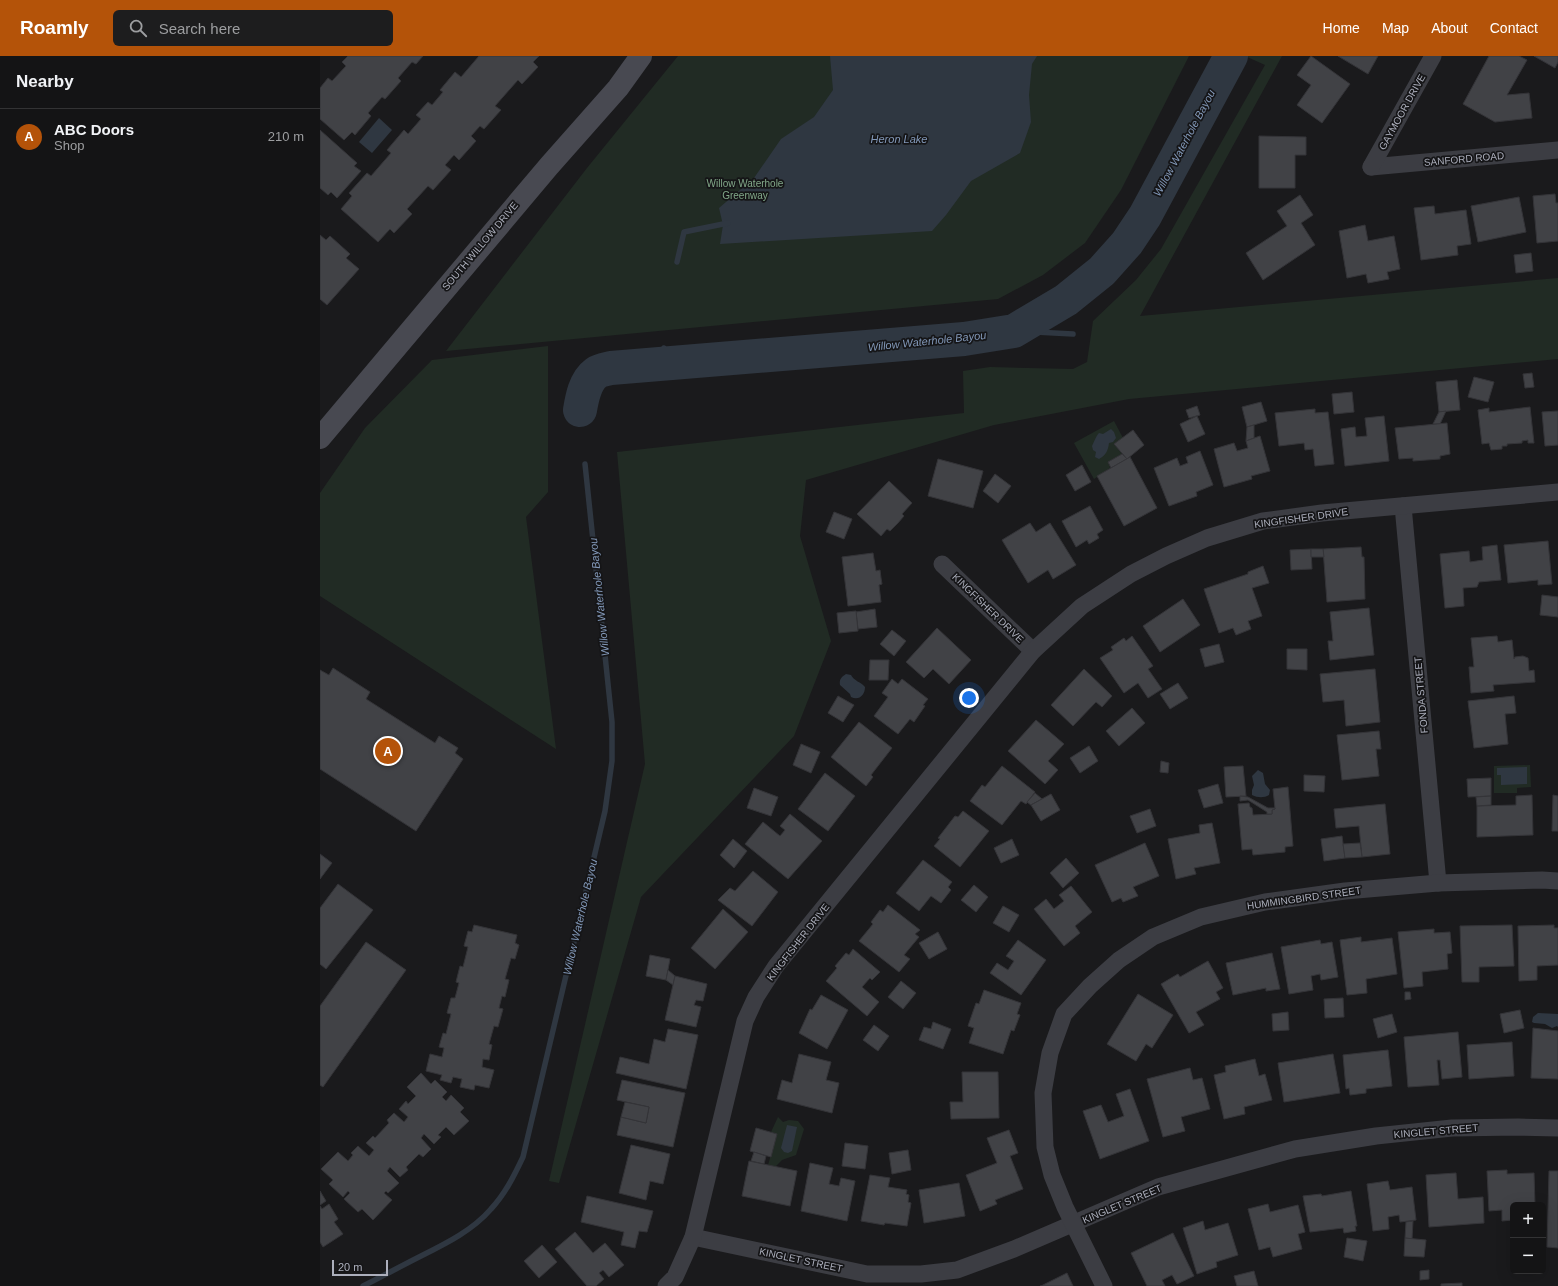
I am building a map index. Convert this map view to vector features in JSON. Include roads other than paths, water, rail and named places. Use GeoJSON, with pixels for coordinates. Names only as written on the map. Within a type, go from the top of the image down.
{"type":"FeatureCollection","features":[{"type":"Feature","properties":{"kind":"street","name":"SOUTH WILLOW DRIVE"},"geometry":{"type":"LineString","coordinates":[[320,438],[539,177],[618,88],[641,56]]}},
{"type":"Feature","properties":{"kind":"street","name":"GAYMOOR DRIVE"},"geometry":{"type":"LineString","coordinates":[[1371,167],[1433,56]]}},
{"type":"Feature","properties":{"kind":"street","name":"SANFORD ROAD"},"geometry":{"type":"LineString","coordinates":[[1371,167],[1558,150]]}},
{"type":"Feature","properties":{"kind":"street","name":"KINGFISHER DRIVE"},"geometry":{"type":"LineString","coordinates":[[666,1286],[675,1277],[693,1237],[745,1021],[756,997],[776,966],[1033,651],[1082,606],[1131,574],[1166,556],[1207,538],[1263,521],[1322,513],[1558,492]]}},
{"type":"Feature","properties":{"kind":"street","name":"FONDA STREET"},"geometry":{"type":"LineString","coordinates":[[1403,506],[1438,883]]}},
{"type":"Feature","properties":{"kind":"street","name":"KINGFISHER DRIVE"},"geometry":{"type":"LineString","coordinates":[[942,564],[1033,651]]}},
{"type":"Feature","properties":{"kind":"street","name":"HUMMINGBIRD STREET"},"geometry":{"type":"LineString","coordinates":[[1104,1286],[1052,1175],[1045,1146],[1043,1093],[1050,1053],[1064,1014],[1085,991],[1119,960],[1153,937],[1201,917],[1271,901],[1345,891],[1438,883],[1542,880],[1558,881]]}},
{"type":"Feature","properties":{"kind":"street","name":"KINGLET STREET"},"geometry":{"type":"LineString","coordinates":[[693,1237],[867,1274],[921,1274],[961,1269],[992,1259],[1158,1187],[1295,1150],[1376,1136],[1452,1128],[1558,1128]]}},
{"type":"Feature","properties":{"kind":"water","name":"Heron Lake"},"geometry":{"type":"Polygon","coordinates":[[[830,56],[1037,56],[1032,64],[1029,95],[1031,122],[1020,153],[971,181],[932,231],[720,244],[723,225],[719,208],[754,178],[781,139],[814,117],[833,90],[830,56]]]}},
{"type":"Feature","properties":{"kind":"water"},"geometry":{"type":"Polygon","coordinates":[[[379,118],[392,130],[372,153],[359,142],[379,118]]]}},
{"type":"Feature","properties":{"kind":"water"},"geometry":{"type":"Polygon","coordinates":[[[1111,429],[1116,438],[1113,442],[1109,443],[1106,452],[1099,459],[1095,457],[1096,452],[1093,450],[1092,446],[1099,433],[1103,434],[1111,429]]]}},
{"type":"Feature","properties":{"kind":"water"},"geometry":{"type":"Polygon","coordinates":[[[846,674],[851,675],[865,687],[863,695],[859,698],[851,697],[850,694],[840,685],[841,679],[846,674]]]}},
{"type":"Feature","properties":{"kind":"water"},"geometry":{"type":"Polygon","coordinates":[[[1527,767],[1527,784],[1501,785],[1501,775],[1497,775],[1497,768],[1527,767]]]}},
{"type":"Feature","properties":{"kind":"water"},"geometry":{"type":"Polygon","coordinates":[[[1258,770],[1263,773],[1265,784],[1270,790],[1269,795],[1265,797],[1252,795],[1254,785],[1252,776],[1258,770]]]}},
{"type":"Feature","properties":{"kind":"water"},"geometry":{"type":"Polygon","coordinates":[[[1538,1013],[1558,1014],[1558,1027],[1552,1028],[1545,1024],[1532,1022],[1533,1017],[1538,1013]]]}},
{"type":"Feature","properties":{"kind":"water"},"geometry":{"type":"Polygon","coordinates":[[[787,1125],[797,1127],[792,1151],[788,1153],[784,1152],[781,1148],[787,1125]]]}},
{"type":"Feature","properties":{"kind":"waterway","name":"Willow Waterhole Bayou"},"geometry":{"type":"LineString","coordinates":[[580,410],[589,380],[598,372],[611,368],[964,339],[1014,331],[1066,300],[1102,271],[1127,243],[1145,216],[1231,56]]}},
{"type":"Feature","properties":{"kind":"waterway"},"geometry":{"type":"LineString","coordinates":[[677,262],[684,232],[728,223]]}},
{"type":"Feature","properties":{"kind":"waterway"},"geometry":{"type":"LineString","coordinates":[[1014,331],[1073,334]]}},
{"type":"Feature","properties":{"kind":"waterway"},"geometry":{"type":"LineString","coordinates":[[664,348],[665,363]]}},
{"type":"Feature","properties":{"kind":"waterway","name":"Willow Waterhole Bayou"},"geometry":{"type":"LineString","coordinates":[[363,1286],[450,1241],[468,1230],[484,1217],[501,1197],[513,1178],[523,1157],[605,811],[612,761],[612,722],[585,464]]}},
{"type":"Feature","properties":{"kind":"place","name":"ABC Doors"},"geometry":{"type":"Point","coordinates":[388,751]}},
{"type":"Feature","properties":{"kind":"park label","name":"Willow Waterhole Greenway"},"geometry":{"type":"Point","coordinates":[745,188]}}]}
